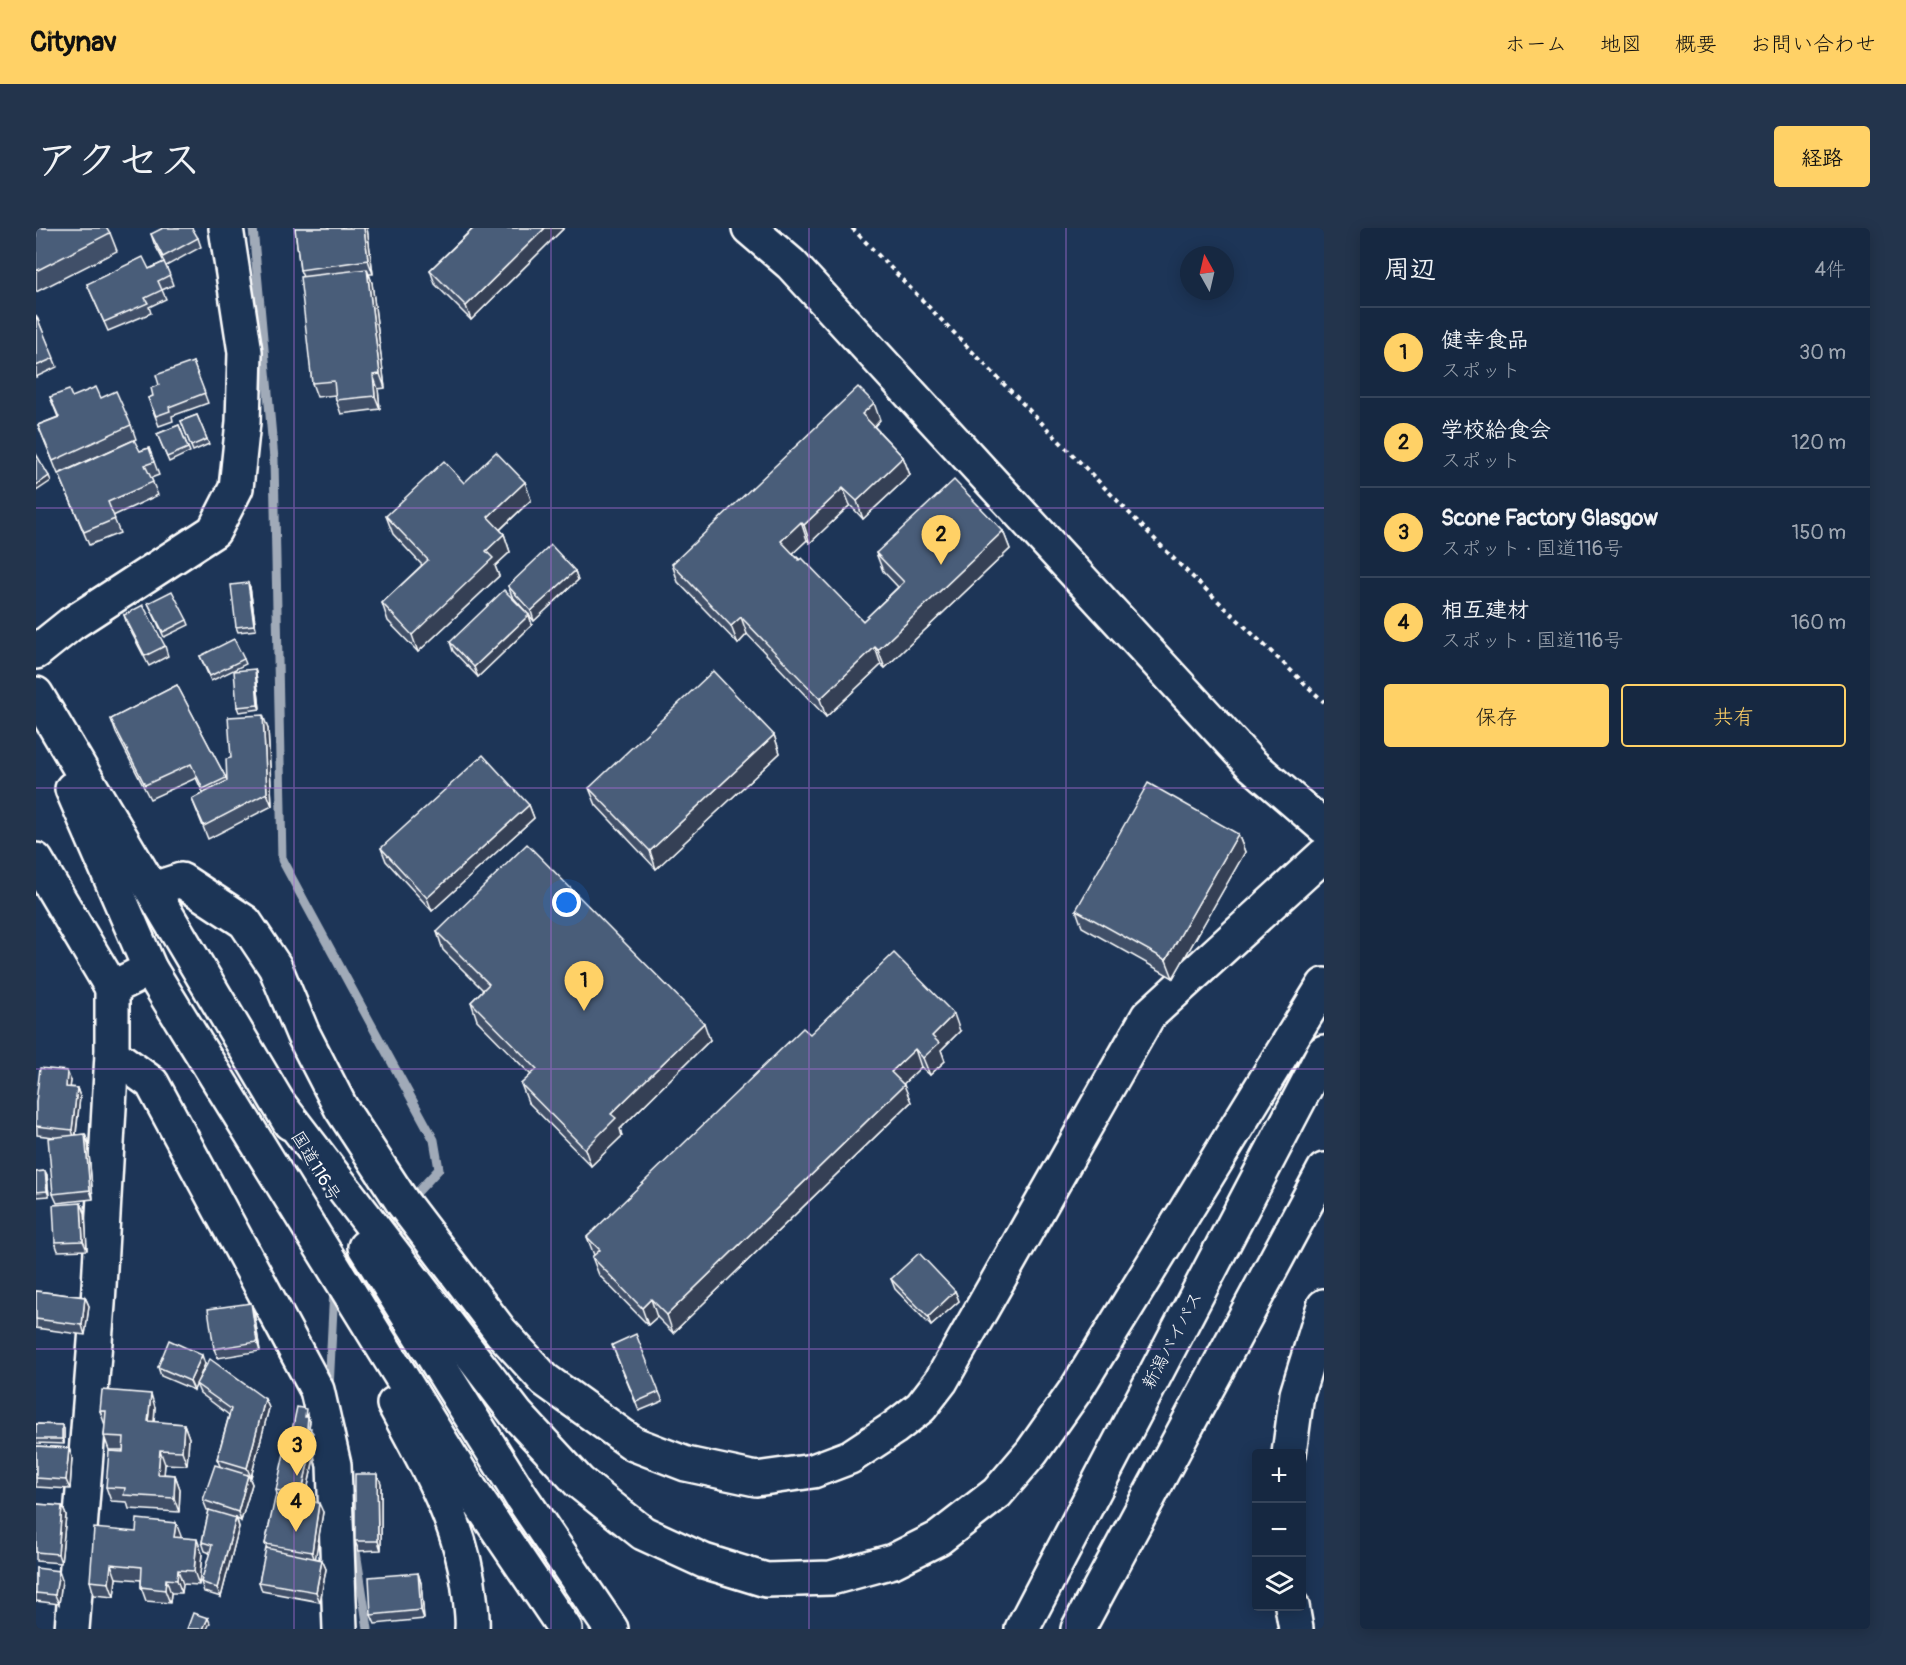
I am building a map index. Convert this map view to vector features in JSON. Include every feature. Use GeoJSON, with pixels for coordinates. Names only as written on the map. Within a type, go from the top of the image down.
{"type":"FeatureCollection","features":[{"type":"Feature","properties":{"kind":"main road"},"geometry":{"type":"LineString","coordinates":[[36,652],[71,624],[214,531],[236,488],[243,422],[245,352],[226,228]]}},
{"type":"Feature","properties":{"kind":"main road"},"geometry":{"type":"LineString","coordinates":[[748,228],[791,264],[1252,765],[1324,827]]}},
{"type":"Feature","properties":{"kind":"main road","name":"国道116号"},"geometry":{"type":"LineString","coordinates":[[36,694],[392,1290],[522,1498],[611,1629]]}},
{"type":"Feature","properties":{"kind":"main road","name":"国道116号"},"geometry":{"type":"LineString","coordinates":[[36,704],[150,969],[471,1490],[565,1629]]}},
{"type":"Feature","properties":{"kind":"main road"},"geometry":{"type":"LineString","coordinates":[[153,889],[181,880],[246,922],[274,967],[303,1034],[340,1108],[417,1221],[501,1332],[545,1380],[634,1444],[686,1464],[756,1479],[813,1471],[850,1457],[921,1407],[941,1381],[1148,1016],[1324,855]]}},
{"type":"Feature","properties":{"kind":"main road"},"geometry":{"type":"LineString","coordinates":[[36,860],[112,988],[112,1054],[98,1304],[72,1629]]}},
{"type":"Feature","properties":{"kind":"main road"},"geometry":{"type":"LineString","coordinates":[[112,988],[150,969]]}},
{"type":"Feature","properties":{"kind":"main road"},"geometry":{"type":"LineString","coordinates":[[279,1104],[517,1415],[579,1482],[643,1533],[705,1561],[766,1580],[831,1578],[893,1561],[939,1539],[998,1493],[1032,1452],[1077,1388],[1324,985]]}},
{"type":"Feature","properties":{"kind":"main road","name":"新潟バイパス"},"geometry":{"type":"LineString","coordinates":[[1022,1629],[1324,1053]]}},
{"type":"Feature","properties":{"kind":"main road"},"geometry":{"type":"LineString","coordinates":[[112,1054],[152,1083],[317,1390],[334,1465],[340,1629]]}},
{"type":"Feature","properties":{"kind":"main road"},"geometry":{"type":"LineString","coordinates":[[1078,1629],[1324,1170]]}},
{"type":"Feature","properties":{"kind":"main road"},"geometry":{"type":"LineString","coordinates":[[339,1276],[363,1345],[442,1498],[458,1539],[468,1579],[472,1629]]}},
{"type":"Feature","properties":{"kind":"main road"},"geometry":{"type":"LineString","coordinates":[[1289,1449],[1297,1394],[1324,1306]]}},
{"type":"Feature","properties":{"kind":"main road"},"geometry":{"type":"LineString","coordinates":[[1293,1611],[1296,1629]]}},
{"type":"Feature","properties":{"kind":"path"},"geometry":{"type":"LineString","coordinates":[[852,228],[1176,561],[1324,702]]}},
{"type":"Feature","properties":{"kind":"building"},"geometry":{"type":"Polygon","coordinates":[[[36,228],[107,228],[110,233],[36,271],[36,228]]]}},
{"type":"Feature","properties":{"kind":"building"},"geometry":{"type":"Polygon","coordinates":[[[163,228],[192,228],[198,238],[163,257],[151,234],[163,228]]]}},
{"type":"Feature","properties":{"kind":"building"},"geometry":{"type":"Polygon","coordinates":[[[295,228],[364,228],[368,260],[300,270],[295,228]]]}},
{"type":"Feature","properties":{"kind":"building"},"geometry":{"type":"Polygon","coordinates":[[[474,228],[545,228],[466,306],[430,270],[474,228]]]}},
{"type":"Feature","properties":{"kind":"building"},"geometry":{"type":"Polygon","coordinates":[[[143,257],[149,269],[164,262],[170,275],[158,281],[162,290],[145,298],[148,303],[104,322],[87,284],[143,257]]]}},
{"type":"Feature","properties":{"kind":"building"},"geometry":{"type":"Polygon","coordinates":[[[367,269],[380,374],[373,375],[375,396],[336,400],[334,381],[312,383],[300,277],[367,269]]]}},
{"type":"Feature","properties":{"kind":"building"},"geometry":{"type":"Polygon","coordinates":[[[36,315],[54,358],[36,366],[36,315]]]}},
{"type":"Feature","properties":{"kind":"building"},"geometry":{"type":"Polygon","coordinates":[[[193,362],[205,393],[169,407],[170,411],[156,416],[148,398],[153,396],[151,388],[159,385],[156,375],[193,362]]]}},
{"type":"Feature","properties":{"kind":"building"},"geometry":{"type":"Polygon","coordinates":[[[96,387],[101,398],[116,391],[131,425],[53,461],[38,425],[59,417],[50,397],[69,390],[72,397],[96,387]]]}},
{"type":"Feature","properties":{"kind":"building"},"geometry":{"type":"Polygon","coordinates":[[[858,387],[874,403],[862,414],[903,457],[857,501],[843,488],[804,525],[801,522],[781,541],[799,560],[802,558],[863,621],[904,582],[876,553],[954,480],[1003,531],[878,650],[875,647],[820,699],[741,617],[731,626],[672,564],[858,387]]]}},
{"type":"Feature","properties":{"kind":"building"},"geometry":{"type":"Polygon","coordinates":[[[197,415],[207,439],[191,446],[181,421],[197,415]]]}},
{"type":"Feature","properties":{"kind":"building"},"geometry":{"type":"Polygon","coordinates":[[[179,425],[188,448],[167,457],[157,434],[179,425]]]}},
{"type":"Feature","properties":{"kind":"building"},"geometry":{"type":"Polygon","coordinates":[[[134,440],[140,451],[149,448],[154,462],[145,465],[153,482],[108,502],[115,519],[84,532],[59,474],[134,440]]]}},
{"type":"Feature","properties":{"kind":"building"},"geometry":{"type":"Polygon","coordinates":[[[496,452],[525,482],[488,517],[504,534],[486,551],[493,558],[412,635],[382,603],[428,560],[386,516],[444,461],[464,483],[496,452]]]}},
{"type":"Feature","properties":{"kind":"building"},"geometry":{"type":"Polygon","coordinates":[[[36,454],[49,476],[36,485],[36,454]]]}},
{"type":"Feature","properties":{"kind":"building"},"geometry":{"type":"Polygon","coordinates":[[[551,545],[575,571],[531,611],[508,586],[551,545]]]}},
{"type":"Feature","properties":{"kind":"building"},"geometry":{"type":"Polygon","coordinates":[[[248,583],[254,625],[236,627],[231,585],[248,583]]]}},
{"type":"Feature","properties":{"kind":"building"},"geometry":{"type":"Polygon","coordinates":[[[504,590],[529,615],[474,667],[450,642],[504,590]]]}},
{"type":"Feature","properties":{"kind":"building"},"geometry":{"type":"Polygon","coordinates":[[[172,591],[187,620],[163,632],[148,603],[172,591]]]}},
{"type":"Feature","properties":{"kind":"building"},"geometry":{"type":"Polygon","coordinates":[[[143,605],[165,646],[145,656],[124,615],[143,605]]]}},
{"type":"Feature","properties":{"kind":"building"},"geometry":{"type":"Polygon","coordinates":[[[234,639],[244,659],[210,676],[200,656],[234,639]]]}},
{"type":"Feature","properties":{"kind":"building"},"geometry":{"type":"Polygon","coordinates":[[[255,669],[258,705],[237,707],[234,671],[255,669]]]}},
{"type":"Feature","properties":{"kind":"building"},"geometry":{"type":"Polygon","coordinates":[[[713,671],[774,735],[650,851],[589,788],[713,671]]]}},
{"type":"Feature","properties":{"kind":"building"},"geometry":{"type":"Polygon","coordinates":[[[177,685],[226,778],[203,789],[191,764],[145,785],[111,719],[177,685]]]}},
{"type":"Feature","properties":{"kind":"building"},"geometry":{"type":"Polygon","coordinates":[[[263,715],[267,793],[204,826],[192,799],[227,781],[226,759],[231,758],[228,717],[263,715]]]}},
{"type":"Feature","properties":{"kind":"building"},"geometry":{"type":"Polygon","coordinates":[[[483,755],[529,805],[427,898],[381,848],[483,755]]]}},
{"type":"Feature","properties":{"kind":"building"},"geometry":{"type":"Polygon","coordinates":[[[1148,783],[1238,834],[1166,960],[1076,910],[1148,783]]]}},
{"type":"Feature","properties":{"kind":"building"},"geometry":{"type":"Polygon","coordinates":[[[527,844],[704,1023],[611,1114],[616,1118],[585,1149],[521,1084],[537,1069],[471,1002],[489,984],[437,932],[527,844]]]}},
{"type":"Feature","properties":{"kind":"building"},"geometry":{"type":"Polygon","coordinates":[[[894,953],[954,1014],[932,1036],[939,1043],[923,1058],[915,1049],[891,1072],[904,1085],[667,1315],[651,1299],[642,1308],[592,1257],[600,1250],[587,1237],[803,1028],[810,1034],[894,953]]]}},
{"type":"Feature","properties":{"kind":"building"},"geometry":{"type":"Polygon","coordinates":[[[40,1068],[67,1071],[66,1087],[77,1088],[72,1130],[36,1126],[40,1068]]]}},
{"type":"Feature","properties":{"kind":"building"},"geometry":{"type":"Polygon","coordinates":[[[85,1134],[90,1190],[53,1194],[48,1138],[85,1134]]]}},
{"type":"Feature","properties":{"kind":"building"},"geometry":{"type":"Polygon","coordinates":[[[45,1171],[47,1191],[36,1192],[36,1172],[45,1171]]]}},
{"type":"Feature","properties":{"kind":"building"},"geometry":{"type":"Polygon","coordinates":[[[81,1203],[83,1241],[55,1242],[53,1205],[81,1203]]]}},
{"type":"Feature","properties":{"kind":"building"},"geometry":{"type":"Polygon","coordinates":[[[919,1253],[955,1291],[928,1317],[891,1279],[919,1253]]]}},
{"type":"Feature","properties":{"kind":"building"},"geometry":{"type":"Polygon","coordinates":[[[36,1291],[85,1297],[82,1325],[36,1319],[36,1291]]]}},
{"type":"Feature","properties":{"kind":"building"},"geometry":{"type":"Polygon","coordinates":[[[251,1303],[257,1342],[214,1349],[208,1309],[251,1303]]]}},
{"type":"Feature","properties":{"kind":"building"},"geometry":{"type":"Polygon","coordinates":[[[636,1334],[659,1392],[636,1402],[612,1345],[636,1334]]]}},
{"type":"Feature","properties":{"kind":"building"},"geometry":{"type":"Polygon","coordinates":[[[169,1340],[202,1355],[190,1381],[158,1367],[169,1340]]]}},
{"type":"Feature","properties":{"kind":"building"},"geometry":{"type":"Polygon","coordinates":[[[210,1359],[265,1399],[247,1468],[217,1459],[231,1409],[196,1384],[210,1359]]]}},
{"type":"Feature","properties":{"kind":"building"},"geometry":{"type":"Polygon","coordinates":[[[102,1390],[151,1394],[148,1421],[184,1424],[182,1451],[160,1450],[158,1474],[175,1475],[174,1498],[124,1495],[125,1488],[106,1487],[109,1451],[123,1452],[124,1437],[104,1436],[106,1411],[100,1411],[102,1390]]]}},
{"type":"Feature","properties":{"kind":"building"},"geometry":{"type":"Polygon","coordinates":[[[297,1407],[306,1409],[307,1428],[311,1428],[309,1436],[313,1436],[312,1445],[290,1440],[297,1407]]]}},
{"type":"Feature","properties":{"kind":"building"},"geometry":{"type":"Polygon","coordinates":[[[36,1424],[62,1425],[62,1439],[36,1439],[36,1424]]]}},
{"type":"Feature","properties":{"kind":"building"},"geometry":{"type":"Polygon","coordinates":[[[287,1440],[312,1444],[301,1496],[276,1490],[287,1440]]]}},
{"type":"Feature","properties":{"kind":"building"},"geometry":{"type":"Polygon","coordinates":[[[36,1446],[69,1448],[66,1480],[36,1478],[36,1446]]]}},
{"type":"Feature","properties":{"kind":"building"},"geometry":{"type":"Polygon","coordinates":[[[215,1465],[248,1475],[238,1512],[203,1500],[215,1465]]]}},
{"type":"Feature","properties":{"kind":"building"},"geometry":{"type":"Polygon","coordinates":[[[355,1474],[377,1474],[378,1541],[355,1541],[355,1474]]]}},
{"type":"Feature","properties":{"kind":"building"},"geometry":{"type":"Polygon","coordinates":[[[276,1494],[319,1503],[312,1552],[265,1544],[276,1494]]]}},
{"type":"Feature","properties":{"kind":"building"},"geometry":{"type":"Polygon","coordinates":[[[36,1504],[62,1506],[58,1554],[36,1552],[36,1504]]]}},
{"type":"Feature","properties":{"kind":"building"},"geometry":{"type":"Polygon","coordinates":[[[209,1510],[236,1518],[217,1588],[201,1582],[212,1545],[202,1542],[209,1510]]]}},
{"type":"Feature","properties":{"kind":"building"},"geometry":{"type":"Polygon","coordinates":[[[137,1519],[176,1523],[174,1537],[197,1539],[194,1571],[178,1570],[177,1580],[166,1579],[165,1590],[141,1587],[142,1567],[111,1564],[109,1583],[90,1581],[94,1528],[136,1532],[137,1519]]]}},
{"type":"Feature","properties":{"kind":"building"},"geometry":{"type":"Polygon","coordinates":[[[266,1548],[322,1560],[316,1592],[259,1582],[266,1548]]]}},
{"type":"Feature","properties":{"kind":"building"},"geometry":{"type":"Polygon","coordinates":[[[36,1568],[59,1571],[55,1595],[36,1593],[36,1568]]]}},
{"type":"Feature","properties":{"kind":"building"},"geometry":{"type":"Polygon","coordinates":[[[418,1573],[421,1610],[371,1615],[369,1577],[418,1573]]]}},
{"type":"Feature","properties":{"kind":"building"},"geometry":{"type":"Polygon","coordinates":[[[193,1613],[208,1618],[203,1629],[187,1629],[193,1613]]]}},
{"type":"Feature","properties":{"kind":"waterway"},"geometry":{"type":"LineString","coordinates":[[253,228],[274,459],[282,860],[434,1140],[439,1169],[382,1230]]}},
{"type":"Feature","properties":{"kind":"waterway"},"geometry":{"type":"LineString","coordinates":[[329,1389],[334,1288]]}},
{"type":"Feature","properties":{"kind":"waterway"},"geometry":{"type":"LineString","coordinates":[[350,1513],[368,1629]]}},
{"type":"Feature","properties":{"kind":"place","name":"学校給食会"},"geometry":{"type":"Point","coordinates":[941,565]}},
{"type":"Feature","properties":{"kind":"place","name":"健幸食品"},"geometry":{"type":"Point","coordinates":[584,1011]}},
{"type":"Feature","properties":{"kind":"place","name":"Scone Factory Glasgow"},"geometry":{"type":"Point","coordinates":[297,1476]}},
{"type":"Feature","properties":{"kind":"place","name":"相互建材"},"geometry":{"type":"Point","coordinates":[296,1532]}}]}
